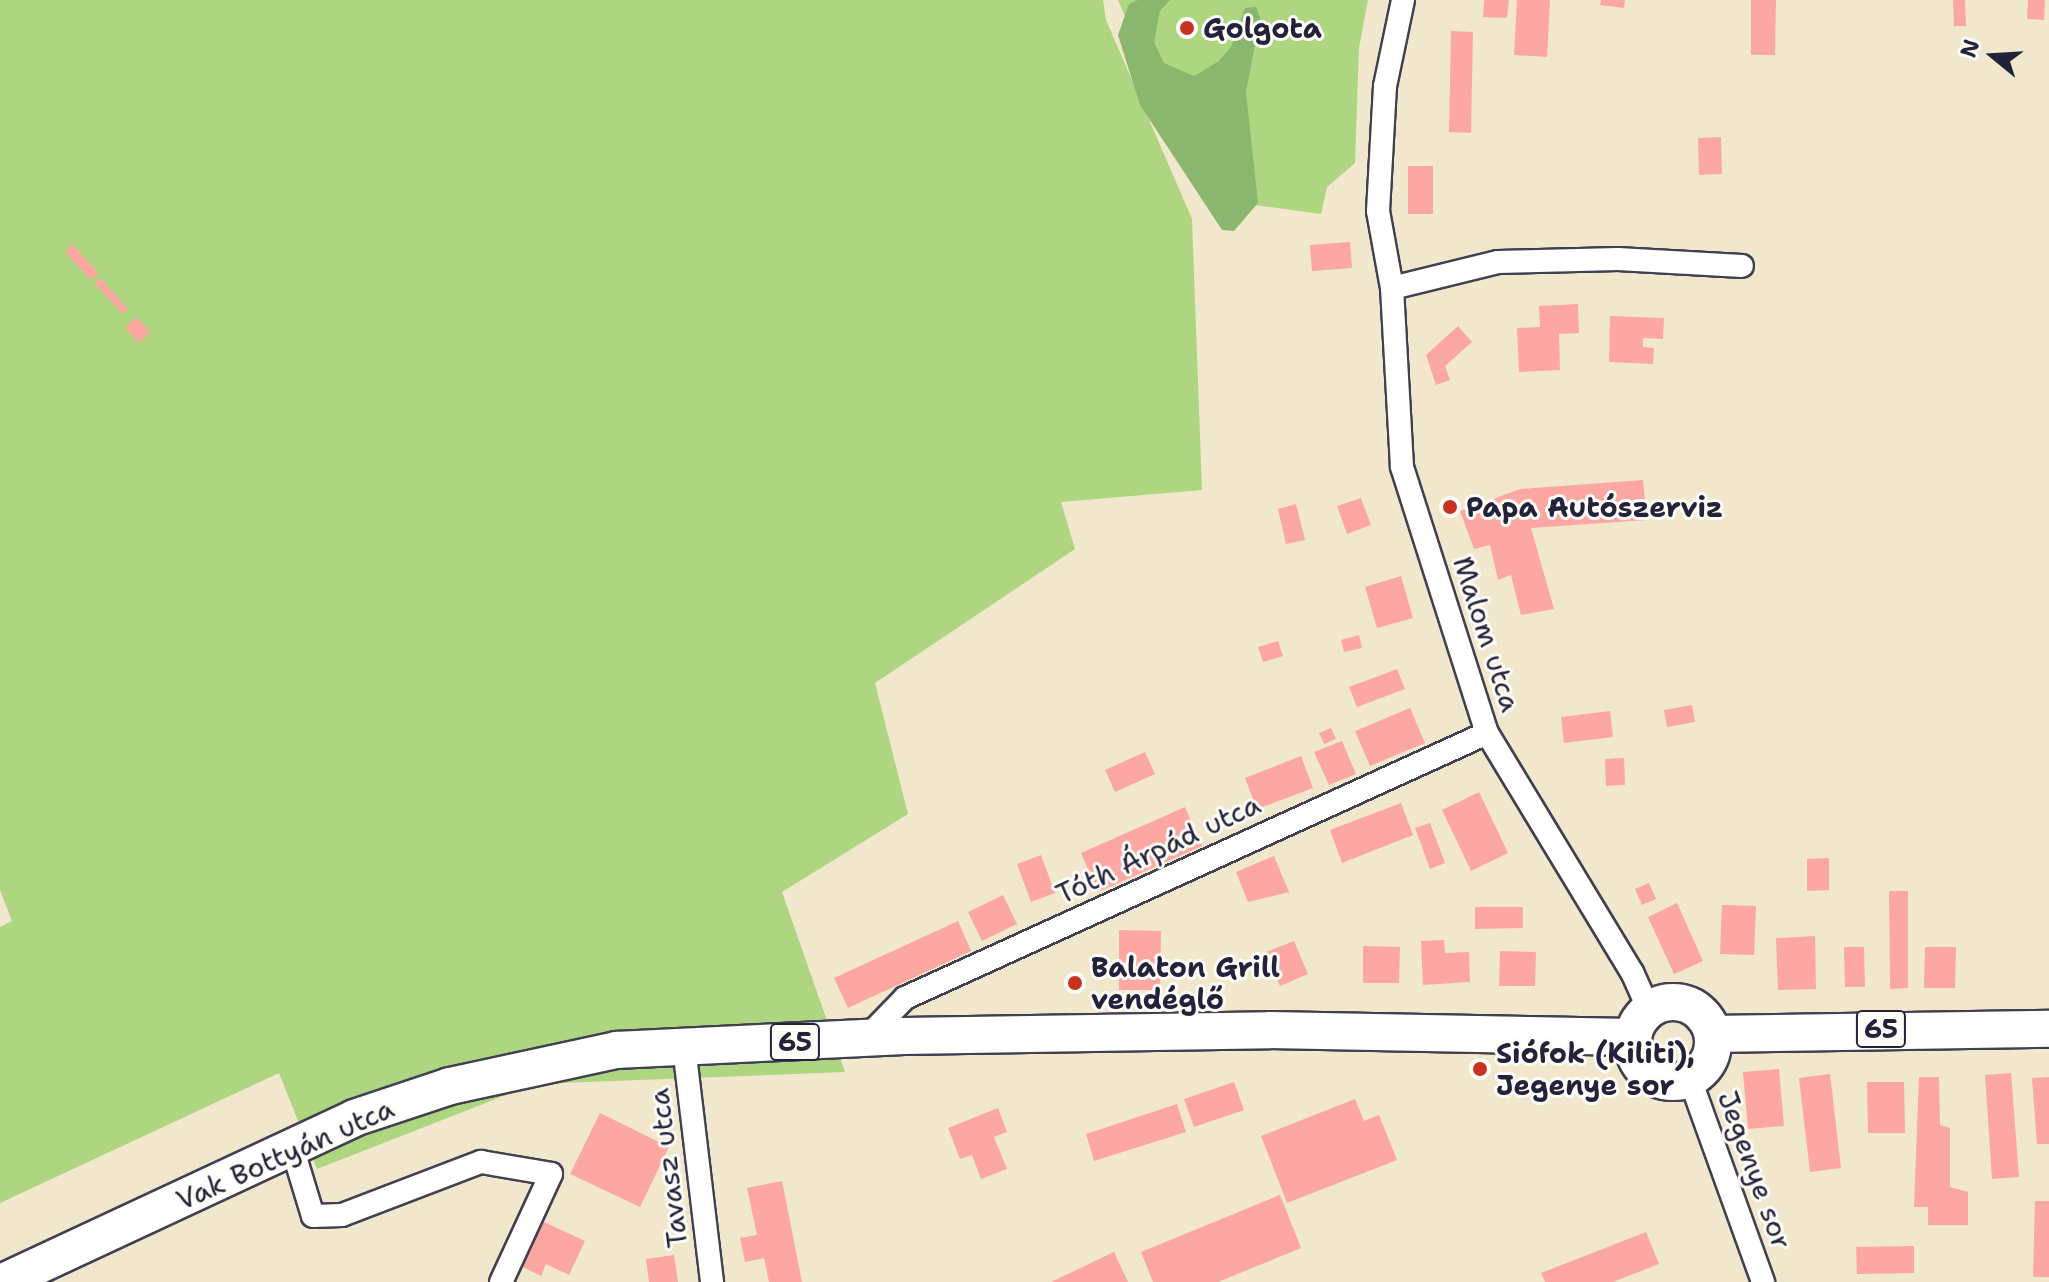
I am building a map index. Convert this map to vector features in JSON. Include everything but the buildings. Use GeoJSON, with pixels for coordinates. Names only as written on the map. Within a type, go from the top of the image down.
{"type":"FeatureCollection","features":[{"type":"Feature","properties":{"kind":"main road","name":"65"},"geometry":{"type":"LineString","coordinates":[[1641,1024],[1670,1002],[1693,1007],[1713,1034],[2049,1029]]}},
{"type":"Feature","properties":{"kind":"main road","name":"Vak Bottyán utca"},"geometry":{"type":"LineString","coordinates":[[3,1282],[354,1118],[450,1086],[616,1050],[866,1038],[1641,1024]]}},
{"type":"Feature","properties":{"kind":"main road"},"geometry":{"type":"LineString","coordinates":[[1641,1024],[1644,1071],[1666,1082],[1690,1079],[1709,1061],[1713,1034]]}},
{"type":"Feature","properties":{"kind":"street","name":"Malom utca"},"geometry":{"type":"LineString","coordinates":[[1403,0],[1385,86],[1378,211],[1392,288],[1402,467],[1487,733],[1632,972],[1641,1024]]}},
{"type":"Feature","properties":{"kind":"street"},"geometry":{"type":"LineString","coordinates":[[1392,288],[1498,262],[1618,259],[1742,266]]}},
{"type":"Feature","properties":{"kind":"street","name":"Tóth Árpád utca"},"geometry":{"type":"LineString","coordinates":[[866,1038],[905,998],[1487,733]]}},
{"type":"Feature","properties":{"kind":"street","name":"Tavasz utca"},"geometry":{"type":"LineString","coordinates":[[684,1047],[712,1282]]}},
{"type":"Feature","properties":{"kind":"street","name":"Jegenye sor"},"geometry":{"type":"LineString","coordinates":[[1690,1079],[1763,1282]]}},
{"type":"Feature","properties":{"kind":"street"},"geometry":{"type":"LineString","coordinates":[[292,1147],[313,1216],[342,1215],[481,1162],[551,1174],[501,1282]]}},
{"type":"Feature","properties":{"kind":"green space"},"geometry":{"type":"Polygon","coordinates":[[[0,0],[1103,0],[1106,20],[1192,219],[1202,490],[1061,502],[1075,549],[875,683],[908,814],[782,892],[845,1072],[534,1084],[317,1169],[279,1073],[0,1203],[0,927],[12,921],[0,890],[0,0]]]}},
{"type":"Feature","properties":{"kind":"green space"},"geometry":{"type":"Polygon","coordinates":[[[1118,0],[1368,0],[1359,48],[1355,163],[1327,187],[1321,214],[1232,202],[1135,40],[1118,0]]]}},
{"type":"Feature","properties":{"kind":"green space"},"geometry":{"type":"Polygon","coordinates":[[[1138,0],[1170,0],[1160,11],[1154,42],[1164,63],[1194,76],[1219,61],[1231,47],[1245,8],[1256,7],[1260,18],[1246,92],[1258,203],[1234,231],[1222,230],[1140,105],[1118,35],[1129,4],[1138,0]]]}},
{"type":"Feature","properties":{"kind":"place","name":"Golgota"},"geometry":{"type":"Point","coordinates":[1187,28]}},
{"type":"Feature","properties":{"kind":"place","name":"Papa Autószerviz"},"geometry":{"type":"Point","coordinates":[1450,507]}},
{"type":"Feature","properties":{"kind":"place","name":"Balaton Grill vendéglő"},"geometry":{"type":"Point","coordinates":[1075,983]}},
{"type":"Feature","properties":{"kind":"place","name":"Siófok (Kiliti), Jegenye sor"},"geometry":{"type":"Point","coordinates":[1480,1069]}}]}
